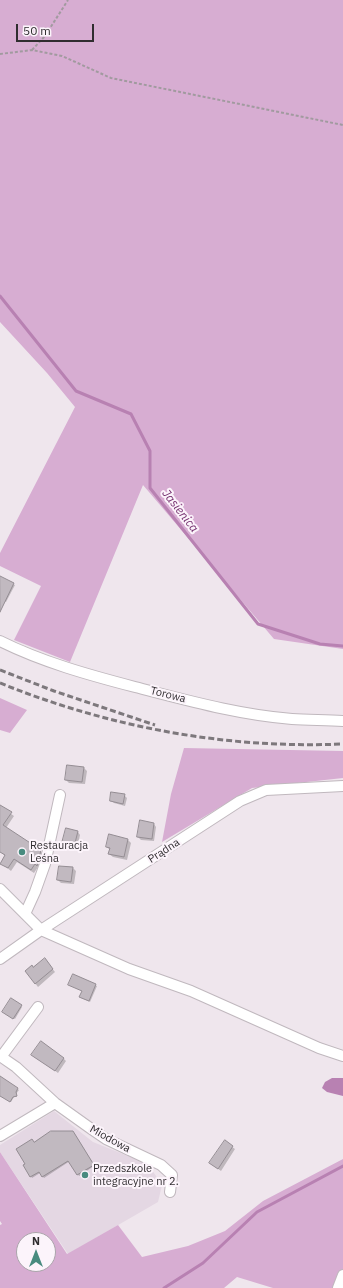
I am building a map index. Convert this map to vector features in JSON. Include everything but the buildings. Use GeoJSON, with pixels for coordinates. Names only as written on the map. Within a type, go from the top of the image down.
{"type":"FeatureCollection","features":[{"type":"Feature","properties":{"kind":"street","name":"Torowa"},"geometry":{"type":"LineString","coordinates":[[0,641],[34,656],[75,670],[214,706],[291,719],[343,721]]}},
{"type":"Feature","properties":{"kind":"street","name":"Prądna"},"geometry":{"type":"LineString","coordinates":[[0,959],[41,930],[240,801],[266,790],[343,786]]}},
{"type":"Feature","properties":{"kind":"street"},"geometry":{"type":"LineString","coordinates":[[25,914],[45,864],[60,795]]}},
{"type":"Feature","properties":{"kind":"street"},"geometry":{"type":"LineString","coordinates":[[0,889],[41,930],[129,969],[191,991],[319,1048],[343,1056]]}},
{"type":"Feature","properties":{"kind":"street"},"geometry":{"type":"LineString","coordinates":[[0,1057],[38,1008]]}},
{"type":"Feature","properties":{"kind":"street","name":"Miodowa"},"geometry":{"type":"LineString","coordinates":[[0,1057],[16,1067],[55,1103],[106,1139],[161,1165],[172,1175],[170,1192]]}},
{"type":"Feature","properties":{"kind":"street"},"geometry":{"type":"LineString","coordinates":[[0,1136],[55,1103]]}},
{"type":"Feature","properties":{"kind":"street"},"geometry":{"type":"LineString","coordinates":[[338,1288],[343,1275]]}},
{"type":"Feature","properties":{"kind":"path"},"geometry":{"type":"LineString","coordinates":[[32,50],[45,36],[68,0]]}},
{"type":"Feature","properties":{"kind":"path"},"geometry":{"type":"LineString","coordinates":[[0,54],[32,50],[62,56],[111,78],[343,125]]}},
{"type":"Feature","properties":{"kind":"shaded area"},"geometry":{"type":"Polygon","coordinates":[[[0,0],[343,0],[343,649],[274,639],[143,485],[70,662],[14,640],[41,586],[0,566],[0,553],[75,407],[47,373],[0,322],[0,0]]]}},
{"type":"Feature","properties":{"kind":"shaded area"},"geometry":{"type":"Polygon","coordinates":[[[0,698],[27,710],[10,733],[0,730],[0,698]]]}},
{"type":"Feature","properties":{"kind":"shaded area"},"geometry":{"type":"Polygon","coordinates":[[[184,748],[343,751],[343,778],[252,788],[162,842],[171,794],[184,748]]]}},
{"type":"Feature","properties":{"kind":"shaded area"},"geometry":{"type":"Polygon","coordinates":[[[332,1078],[343,1078],[343,1096],[327,1092],[322,1088],[325,1082],[332,1078]]]}},
{"type":"Feature","properties":{"kind":"shaded area","name":"Przedszkole integracyjne nr 2."},"geometry":{"type":"Polygon","coordinates":[[[54,1111],[93,1142],[148,1164],[162,1185],[158,1202],[68,1254],[56,1236],[56,1232],[53,1232],[0,1152],[0,1145],[54,1111]]]}},
{"type":"Feature","properties":{"kind":"shaded area"},"geometry":{"type":"Polygon","coordinates":[[[0,1152],[53,1232],[16,1232],[16,1272],[56,1272],[56,1237],[67,1254],[118,1225],[142,1257],[188,1246],[225,1231],[263,1201],[343,1159],[343,1288],[273,1288],[237,1277],[224,1288],[0,1288],[0,1225],[2,1224],[0,1221],[0,1152]]]}},
{"type":"Feature","properties":{"kind":"waterway","name":"Jasienica"},"geometry":{"type":"LineString","coordinates":[[0,296],[76,391],[131,414],[150,451],[150,488],[258,624],[320,644],[343,646]]}},
{"type":"Feature","properties":{"kind":"waterway"},"geometry":{"type":"LineString","coordinates":[[164,1288],[203,1263],[257,1212],[343,1166]]}},
{"type":"Feature","properties":{"kind":"railway"},"geometry":{"type":"LineString","coordinates":[[0,670],[54,691],[155,725]]}},
{"type":"Feature","properties":{"kind":"railway"},"geometry":{"type":"LineString","coordinates":[[0,683],[83,712],[168,732],[255,743],[299,745],[343,744]]}},
{"type":"Feature","properties":{"kind":"place","name":"Restauracja Leśna"},"geometry":{"type":"Point","coordinates":[22,852]}},
{"type":"Feature","properties":{"kind":"place","name":"Przedszkole integracyjne nr 2."},"geometry":{"type":"Point","coordinates":[85,1175]}}]}
